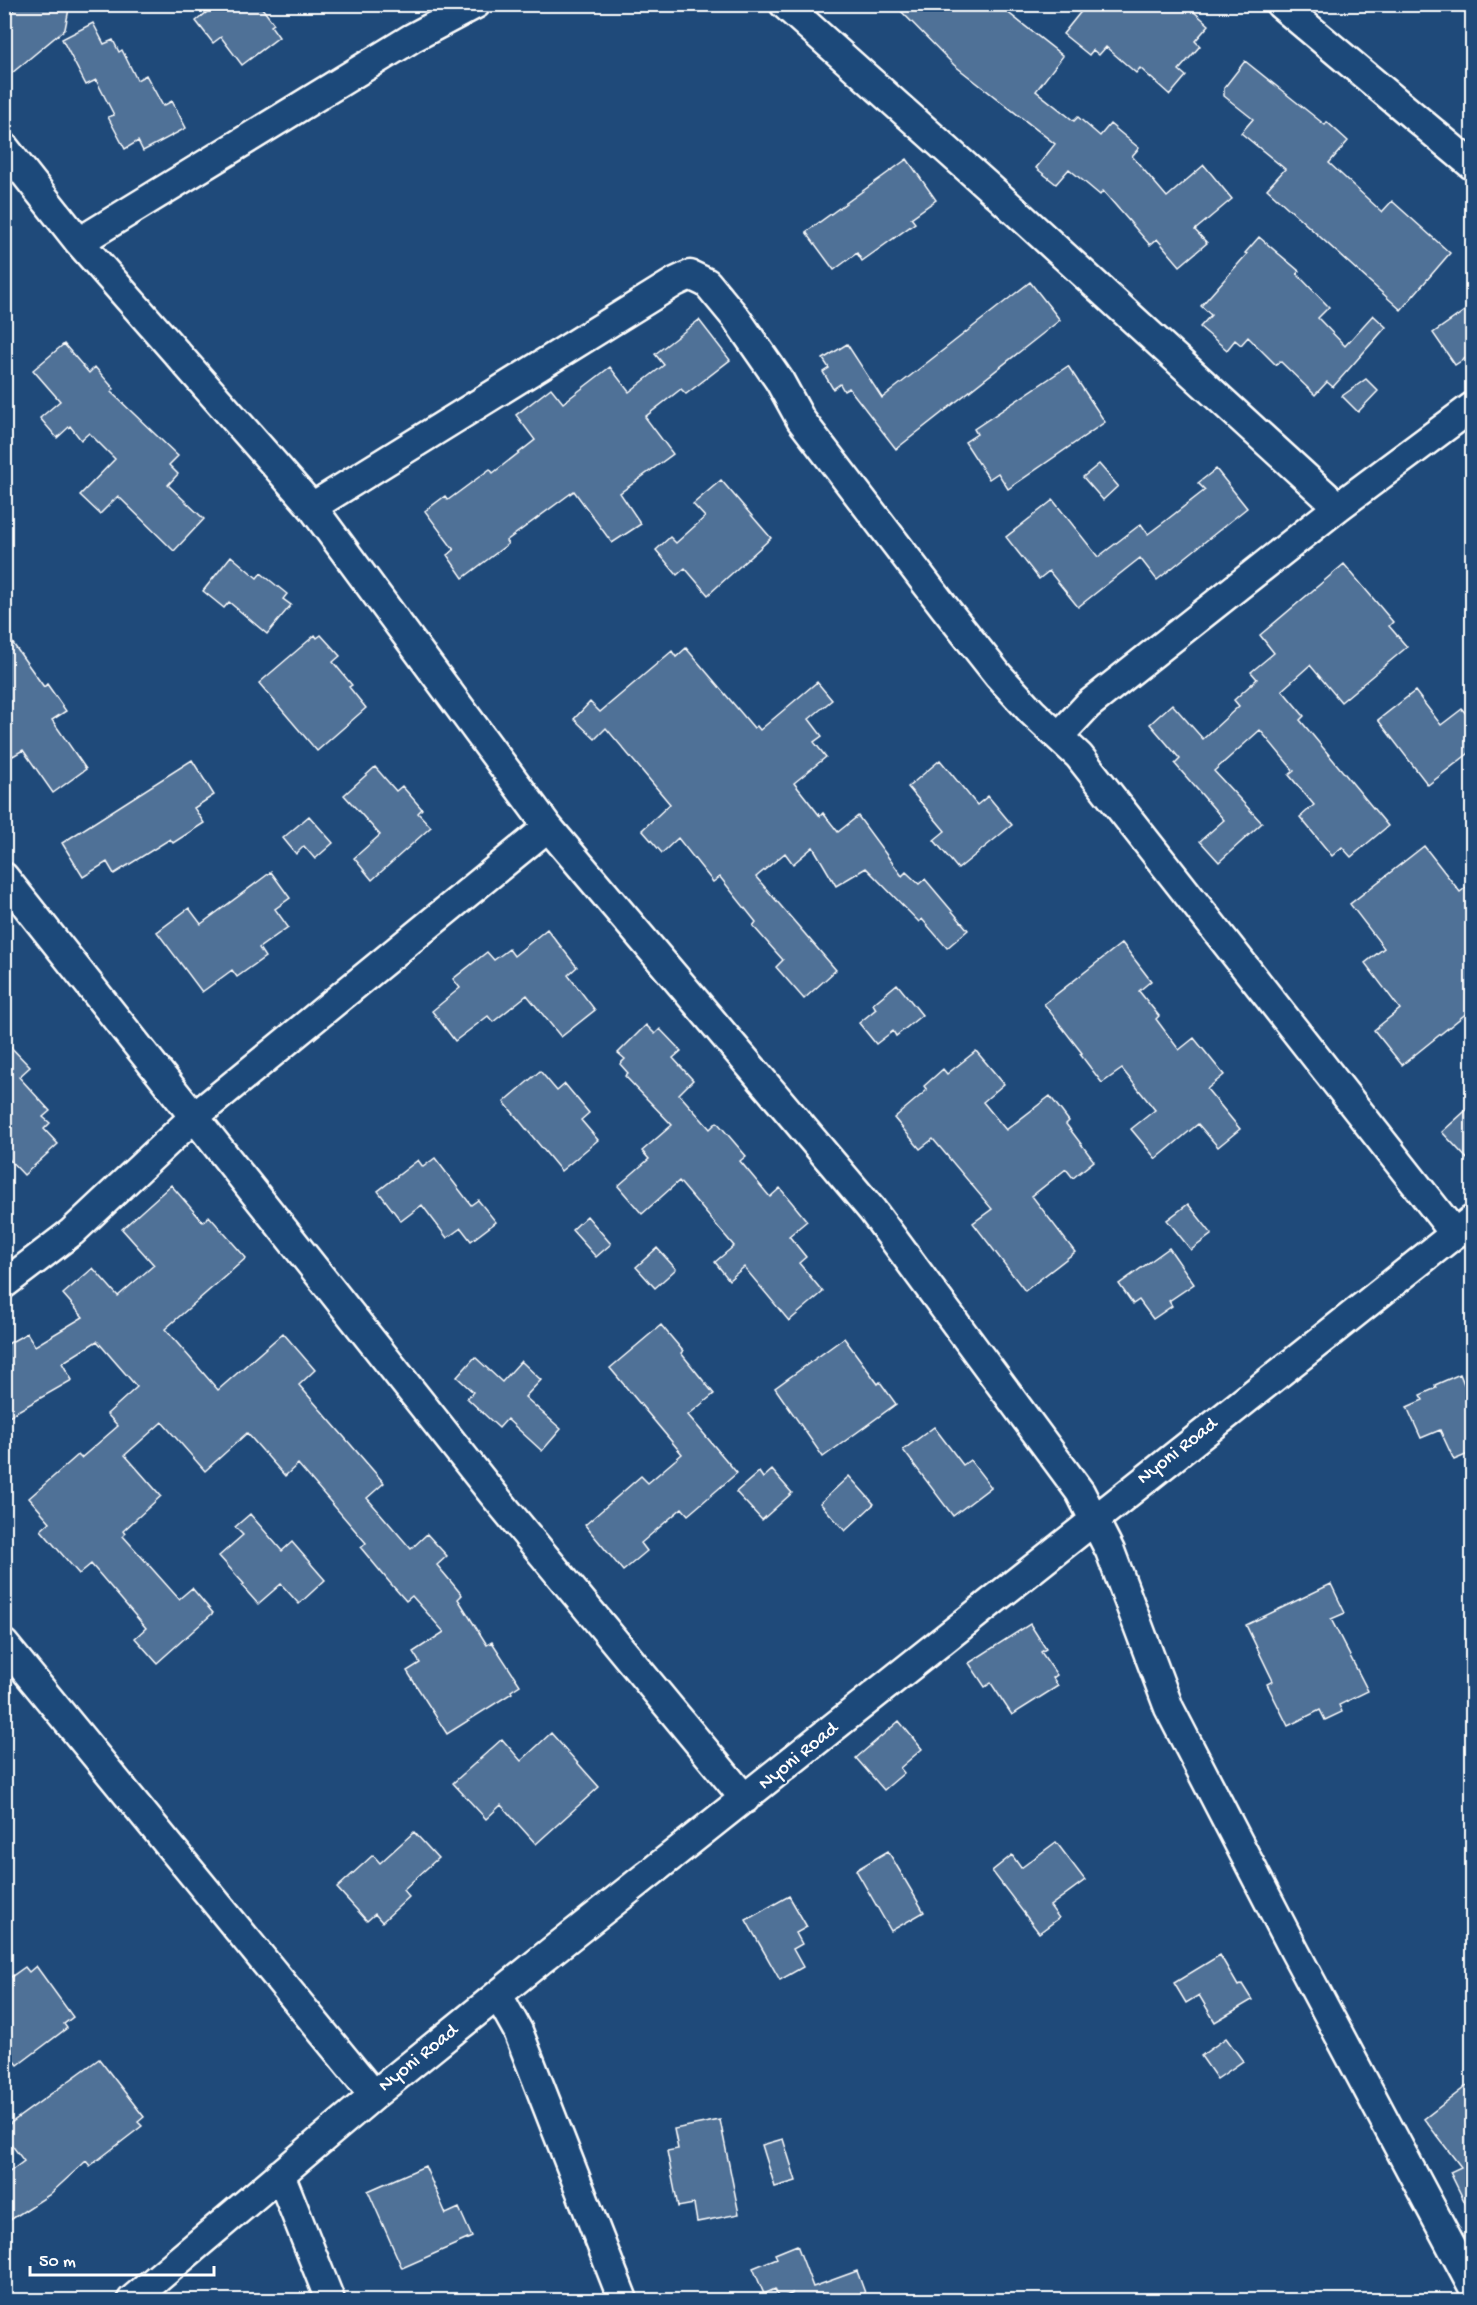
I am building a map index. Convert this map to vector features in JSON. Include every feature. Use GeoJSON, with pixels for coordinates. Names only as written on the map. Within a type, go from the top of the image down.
{"type":"FeatureCollection","features":[{"type":"Feature","properties":{"kind":"street"},"geometry":{"type":"LineString","coordinates":[[79,242],[412,38],[476,4]]}},
{"type":"Feature","properties":{"kind":"street"},"geometry":{"type":"LineString","coordinates":[[784,4],[1001,198],[1338,507]]}},
{"type":"Feature","properties":{"kind":"street"},"geometry":{"type":"LineString","coordinates":[[1280,4],[1473,165]]}},
{"type":"Feature","properties":{"kind":"street"},"geometry":{"type":"LineString","coordinates":[[4,147],[79,242],[312,507],[549,827],[872,1210],[1080,1492],[1110,1551],[1169,1708],[1299,1960],[1469,2269]]}},
{"type":"Feature","properties":{"kind":"street"},"geometry":{"type":"LineString","coordinates":[[312,507],[675,282],[690,275],[707,283],[736,318],[774,373],[801,420],[951,617],[1032,712],[1079,756],[1464,1227]]}},
{"type":"Feature","properties":{"kind":"street"},"geometry":{"type":"LineString","coordinates":[[1059,736],[1088,705],[1338,507],[1473,407]]}},
{"type":"Feature","properties":{"kind":"street"},"geometry":{"type":"LineString","coordinates":[[4,1284],[72,1232],[194,1117],[549,827]]}},
{"type":"Feature","properties":{"kind":"street"},"geometry":{"type":"LineString","coordinates":[[4,877],[493,1494],[745,1799]]}},
{"type":"Feature","properties":{"kind":"street","name":"Nyoni Road"},"geometry":{"type":"LineString","coordinates":[[132,2301],[374,2095],[498,1995],[1464,1227]]}},
{"type":"Feature","properties":{"kind":"street"},"geometry":{"type":"LineString","coordinates":[[4,1644],[374,2095]]}},
{"type":"Feature","properties":{"kind":"street"},"geometry":{"type":"LineString","coordinates":[[498,1995],[518,2031],[623,2301]]}},
{"type":"Feature","properties":{"kind":"street"},"geometry":{"type":"LineString","coordinates":[[280,2174],[330,2301]]}},
{"type":"Feature","properties":{"kind":"building"},"geometry":{"type":"Polygon","coordinates":[[[19,4],[70,4],[65,29],[12,73],[4,63],[4,19],[19,4]]]}},
{"type":"Feature","properties":{"kind":"building"},"geometry":{"type":"Polygon","coordinates":[[[201,4],[259,4],[274,24],[271,26],[279,37],[242,65],[221,37],[213,43],[196,21],[207,12],[201,4]]]}},
{"type":"Feature","properties":{"kind":"building"},"geometry":{"type":"Polygon","coordinates":[[[894,4],[997,4],[1063,56],[1036,91],[1074,121],[1078,117],[1100,136],[1110,124],[1139,148],[1132,156],[1167,197],[1204,165],[1232,199],[1195,230],[1207,243],[1180,266],[1157,239],[1150,245],[1103,191],[1100,195],[1069,169],[1056,184],[1036,168],[1055,144],[954,65],[894,4]]]}},
{"type":"Feature","properties":{"kind":"building"},"geometry":{"type":"Polygon","coordinates":[[[1087,4],[1185,4],[1209,25],[1195,41],[1200,46],[1179,70],[1186,76],[1170,95],[1140,68],[1136,73],[1106,47],[1099,55],[1093,50],[1089,55],[1063,34],[1087,4]]]}},
{"type":"Feature","properties":{"kind":"building"},"geometry":{"type":"Polygon","coordinates":[[[93,23],[104,44],[113,40],[119,52],[122,50],[137,80],[146,75],[163,106],[172,101],[186,128],[143,151],[138,141],[125,149],[108,117],[114,115],[96,80],[86,85],[62,39],[93,23]]]}},
{"type":"Feature","properties":{"kind":"building"},"geometry":{"type":"Polygon","coordinates":[[[1245,61],[1325,125],[1327,122],[1348,141],[1329,163],[1382,212],[1392,201],[1450,253],[1401,310],[1267,189],[1285,169],[1241,133],[1253,119],[1224,96],[1224,88],[1245,61]]]}},
{"type":"Feature","properties":{"kind":"building"},"geometry":{"type":"Polygon","coordinates":[[[907,159],[936,200],[911,218],[915,223],[862,261],[857,253],[834,270],[806,232],[907,159]]]}},
{"type":"Feature","properties":{"kind":"building"},"geometry":{"type":"Polygon","coordinates":[[[1259,237],[1299,271],[1297,274],[1329,307],[1318,318],[1345,346],[1373,315],[1386,327],[1333,387],[1327,382],[1315,395],[1280,361],[1276,365],[1248,337],[1241,345],[1235,340],[1227,350],[1200,327],[1211,315],[1201,306],[1259,237]]]}},
{"type":"Feature","properties":{"kind":"building"},"geometry":{"type":"Polygon","coordinates":[[[1030,282],[1060,320],[896,449],[849,388],[844,391],[840,384],[833,389],[823,372],[829,368],[823,359],[847,344],[882,398],[1030,282]]]}},
{"type":"Feature","properties":{"kind":"building"},"geometry":{"type":"Polygon","coordinates":[[[1473,305],[1473,353],[1455,365],[1433,333],[1473,305]]]}},
{"type":"Feature","properties":{"kind":"building"},"geometry":{"type":"Polygon","coordinates":[[[699,320],[730,360],[686,394],[681,389],[645,417],[673,454],[620,493],[641,524],[612,543],[574,491],[506,541],[508,544],[463,578],[447,555],[454,550],[425,511],[445,496],[448,500],[490,469],[493,473],[535,440],[516,415],[551,388],[563,403],[610,367],[629,392],[664,365],[655,354],[699,320]]]}},
{"type":"Feature","properties":{"kind":"building"},"geometry":{"type":"Polygon","coordinates":[[[64,344],[89,373],[95,367],[114,389],[111,392],[178,456],[169,465],[178,474],[168,485],[204,519],[174,551],[118,496],[100,514],[80,495],[115,459],[89,433],[81,440],[70,426],[57,438],[40,418],[60,401],[33,370],[64,344]]]}},
{"type":"Feature","properties":{"kind":"building"},"geometry":{"type":"Polygon","coordinates":[[[1068,366],[1105,422],[1008,489],[998,473],[989,479],[965,442],[977,434],[974,429],[1068,366]]]}},
{"type":"Feature","properties":{"kind":"building"},"geometry":{"type":"Polygon","coordinates":[[[1366,379],[1378,391],[1358,412],[1342,396],[1366,379]]]}},
{"type":"Feature","properties":{"kind":"building"},"geometry":{"type":"Polygon","coordinates":[[[1099,464],[1118,486],[1103,500],[1083,477],[1099,464]]]}},
{"type":"Feature","properties":{"kind":"building"},"geometry":{"type":"Polygon","coordinates":[[[1216,469],[1247,508],[1157,580],[1140,558],[1078,607],[1049,571],[1039,579],[1006,537],[1053,500],[1098,557],[1141,524],[1148,534],[1205,490],[1198,483],[1216,469]]]}},
{"type":"Feature","properties":{"kind":"building"},"geometry":{"type":"Polygon","coordinates":[[[721,480],[771,538],[708,595],[685,568],[677,575],[656,550],[670,537],[676,543],[705,517],[693,504],[721,480]]]}},
{"type":"Feature","properties":{"kind":"building"},"geometry":{"type":"Polygon","coordinates":[[[231,556],[257,578],[261,573],[287,594],[283,599],[291,605],[267,634],[229,602],[224,608],[203,591],[231,556]]]}},
{"type":"Feature","properties":{"kind":"building"},"geometry":{"type":"Polygon","coordinates":[[[1344,564],[1393,622],[1389,626],[1407,647],[1341,702],[1310,665],[1282,690],[1304,716],[1300,720],[1388,826],[1351,857],[1342,847],[1332,856],[1300,817],[1314,805],[1289,775],[1294,771],[1260,730],[1214,771],[1262,823],[1219,862],[1200,841],[1224,820],[1175,764],[1180,759],[1150,724],[1172,704],[1203,739],[1239,706],[1234,700],[1257,679],[1251,672],[1274,653],[1260,635],[1344,564]]]}},
{"type":"Feature","properties":{"kind":"building"},"geometry":{"type":"Polygon","coordinates":[[[4,631],[44,687],[47,684],[66,711],[52,720],[86,769],[53,793],[23,750],[13,756],[4,744],[4,631]]]}},
{"type":"Feature","properties":{"kind":"building"},"geometry":{"type":"Polygon","coordinates":[[[315,635],[317,638],[321,635],[340,656],[333,662],[352,685],[349,687],[366,708],[317,751],[259,683],[315,635]]]}},
{"type":"Feature","properties":{"kind":"building"},"geometry":{"type":"Polygon","coordinates":[[[686,648],[754,728],[757,726],[760,730],[817,682],[832,700],[809,719],[822,736],[814,742],[826,757],[794,783],[820,816],[823,813],[838,832],[858,816],[902,876],[906,872],[919,884],[925,879],[968,930],[947,948],[922,919],[919,922],[866,868],[836,886],[813,847],[793,864],[785,853],[756,877],[836,970],[804,999],[776,967],[783,960],[753,926],[756,922],[720,877],[713,882],[678,838],[662,853],[642,830],[670,804],[606,728],[595,739],[574,719],[590,702],[600,712],[672,651],[676,657],[686,648]]]}},
{"type":"Feature","properties":{"kind":"building"},"geometry":{"type":"Polygon","coordinates":[[[1415,691],[1441,725],[1462,709],[1473,722],[1473,750],[1428,785],[1378,720],[1415,691]]]}},
{"type":"Feature","properties":{"kind":"building"},"geometry":{"type":"Polygon","coordinates":[[[192,760],[214,795],[194,808],[204,823],[173,843],[170,839],[114,874],[107,862],[83,877],[62,843],[192,760]]]}},
{"type":"Feature","properties":{"kind":"building"},"geometry":{"type":"Polygon","coordinates":[[[940,760],[977,805],[988,796],[1012,825],[958,869],[934,840],[945,831],[908,787],[940,760]]]}},
{"type":"Feature","properties":{"kind":"building"},"geometry":{"type":"Polygon","coordinates":[[[375,767],[396,791],[402,786],[422,809],[418,813],[431,827],[372,880],[354,858],[380,835],[344,795],[375,767]]]}},
{"type":"Feature","properties":{"kind":"building"},"geometry":{"type":"Polygon","coordinates":[[[309,816],[333,843],[315,859],[304,846],[296,854],[283,838],[309,816]]]}},
{"type":"Feature","properties":{"kind":"building"},"geometry":{"type":"Polygon","coordinates":[[[1424,846],[1460,892],[1473,882],[1473,1008],[1402,1065],[1374,1030],[1400,1009],[1365,963],[1384,948],[1350,904],[1424,846]]]}},
{"type":"Feature","properties":{"kind":"building"},"geometry":{"type":"Polygon","coordinates":[[[271,872],[290,898],[275,909],[288,927],[259,948],[265,957],[237,977],[232,970],[202,992],[157,932],[189,908],[201,924],[271,872]]]}},
{"type":"Feature","properties":{"kind":"building"},"geometry":{"type":"Polygon","coordinates":[[[547,929],[577,967],[568,975],[595,1010],[561,1037],[527,995],[493,1022],[488,1016],[455,1041],[432,1011],[460,988],[453,979],[487,952],[494,960],[509,949],[514,956],[547,929]]]}},
{"type":"Feature","properties":{"kind":"building"},"geometry":{"type":"Polygon","coordinates":[[[1122,943],[1151,981],[1139,991],[1159,1016],[1156,1019],[1179,1050],[1194,1038],[1224,1075],[1207,1089],[1240,1129],[1218,1147],[1198,1124],[1156,1159],[1131,1129],[1155,1110],[1122,1069],[1102,1083],[1044,1004],[1122,943]]]}},
{"type":"Feature","properties":{"kind":"building"},"geometry":{"type":"Polygon","coordinates":[[[897,984],[922,1015],[896,1036],[893,1031],[876,1044],[859,1023],[876,1009],[873,1004],[897,984]]]}},
{"type":"Feature","properties":{"kind":"building"},"geometry":{"type":"Polygon","coordinates":[[[646,1025],[655,1034],[660,1029],[681,1051],[673,1058],[693,1080],[679,1094],[710,1129],[717,1122],[746,1156],[740,1161],[770,1197],[780,1188],[807,1221],[789,1236],[806,1257],[799,1263],[823,1292],[789,1321],[744,1267],[729,1280],[715,1262],[734,1246],[679,1181],[642,1214],[618,1186],[649,1159],[642,1151],[672,1125],[625,1076],[628,1073],[620,1064],[625,1059],[618,1053],[646,1025]]]}},
{"type":"Feature","properties":{"kind":"building"},"geometry":{"type":"Polygon","coordinates":[[[4,1040],[30,1067],[19,1077],[50,1111],[43,1117],[50,1123],[44,1129],[58,1144],[24,1175],[4,1154],[4,1040]]]}},
{"type":"Feature","properties":{"kind":"building"},"geometry":{"type":"Polygon","coordinates":[[[976,1051],[1004,1084],[983,1102],[1006,1130],[1050,1096],[1069,1121],[1066,1124],[1094,1161],[1073,1178],[1066,1169],[1032,1196],[1075,1252],[1025,1291],[973,1223],[992,1209],[933,1139],[920,1149],[894,1118],[927,1090],[924,1086],[943,1069],[947,1074],[976,1051]]]}},
{"type":"Feature","properties":{"kind":"building"},"geometry":{"type":"Polygon","coordinates":[[[540,1071],[557,1091],[565,1084],[589,1113],[581,1120],[598,1140],[561,1171],[504,1102],[540,1071]]]}},
{"type":"Feature","properties":{"kind":"building"},"geometry":{"type":"Polygon","coordinates":[[[1473,1104],[1473,1165],[1442,1132],[1473,1104]]]}},
{"type":"Feature","properties":{"kind":"building"},"geometry":{"type":"Polygon","coordinates":[[[435,1158],[471,1205],[478,1200],[496,1222],[471,1241],[461,1228],[447,1238],[422,1205],[401,1221],[378,1191],[418,1160],[423,1167],[435,1158]]]}},
{"type":"Feature","properties":{"kind":"building"},"geometry":{"type":"Polygon","coordinates":[[[171,1185],[203,1222],[209,1216],[246,1258],[165,1329],[218,1390],[283,1333],[315,1370],[299,1385],[384,1483],[367,1498],[411,1549],[427,1534],[447,1556],[437,1565],[462,1595],[458,1599],[487,1645],[492,1642],[520,1685],[511,1691],[512,1693],[447,1734],[407,1671],[420,1663],[413,1652],[444,1632],[412,1596],[406,1601],[391,1584],[361,1548],[366,1543],[298,1464],[285,1476],[247,1433],[205,1471],[162,1422],[125,1455],[161,1496],[123,1531],[125,1534],[123,1536],[179,1599],[192,1588],[213,1613],[157,1663],[135,1638],[146,1628],[91,1564],[79,1574],[41,1530],[50,1522],[29,1498],[78,1455],[81,1458],[118,1426],[107,1414],[137,1387],[97,1341],[62,1363],[72,1380],[4,1419],[4,1346],[27,1333],[35,1346],[83,1317],[63,1294],[93,1268],[118,1296],[154,1265],[122,1229],[171,1185]]]}},
{"type":"Feature","properties":{"kind":"building"},"geometry":{"type":"Polygon","coordinates":[[[1188,1204],[1212,1234],[1191,1250],[1167,1220],[1188,1204]]]}},
{"type":"Feature","properties":{"kind":"building"},"geometry":{"type":"Polygon","coordinates":[[[587,1216],[611,1244],[596,1257],[572,1230],[587,1216]]]}},
{"type":"Feature","properties":{"kind":"building"},"geometry":{"type":"Polygon","coordinates":[[[657,1248],[676,1269],[655,1288],[636,1267],[657,1248]]]}},
{"type":"Feature","properties":{"kind":"building"},"geometry":{"type":"Polygon","coordinates":[[[1169,1248],[1194,1284],[1169,1301],[1172,1306],[1153,1319],[1139,1300],[1133,1304],[1119,1284],[1169,1248]]]}},
{"type":"Feature","properties":{"kind":"building"},"geometry":{"type":"Polygon","coordinates":[[[661,1325],[714,1394],[688,1415],[737,1473],[688,1515],[682,1508],[641,1543],[647,1551],[623,1571],[585,1525],[641,1476],[648,1483],[682,1454],[610,1368],[661,1325]]]}},
{"type":"Feature","properties":{"kind":"building"},"geometry":{"type":"Polygon","coordinates":[[[844,1338],[896,1404],[823,1457],[775,1388],[844,1338]]]}},
{"type":"Feature","properties":{"kind":"building"},"geometry":{"type":"Polygon","coordinates":[[[475,1357],[502,1382],[521,1361],[541,1380],[525,1397],[561,1429],[542,1451],[507,1419],[499,1428],[467,1398],[473,1392],[457,1377],[475,1357]]]}},
{"type":"Feature","properties":{"kind":"building"},"geometry":{"type":"Polygon","coordinates":[[[1460,1374],[1464,1384],[1473,1380],[1473,1452],[1454,1460],[1440,1430],[1421,1438],[1407,1407],[1423,1400],[1420,1395],[1436,1388],[1435,1385],[1460,1374]]]}},
{"type":"Feature","properties":{"kind":"building"},"geometry":{"type":"Polygon","coordinates":[[[934,1427],[963,1465],[970,1460],[991,1487],[953,1516],[903,1450],[934,1427]]]}},
{"type":"Feature","properties":{"kind":"building"},"geometry":{"type":"Polygon","coordinates":[[[772,1470],[792,1493],[762,1520],[736,1492],[759,1472],[763,1478],[772,1470]]]}},
{"type":"Feature","properties":{"kind":"building"},"geometry":{"type":"Polygon","coordinates":[[[849,1476],[874,1504],[845,1531],[820,1503],[849,1476]]]}},
{"type":"Feature","properties":{"kind":"building"},"geometry":{"type":"Polygon","coordinates":[[[250,1514],[282,1551],[292,1542],[325,1580],[299,1604],[281,1584],[258,1604],[219,1556],[243,1535],[235,1527],[250,1514]]]}},
{"type":"Feature","properties":{"kind":"building"},"geometry":{"type":"Polygon","coordinates":[[[1331,1584],[1345,1613],[1331,1619],[1368,1691],[1339,1705],[1342,1712],[1325,1720],[1320,1710],[1288,1726],[1267,1684],[1273,1681],[1246,1625],[1331,1584]]]}},
{"type":"Feature","properties":{"kind":"building"},"geometry":{"type":"Polygon","coordinates":[[[1030,1624],[1046,1649],[1041,1652],[1057,1675],[1053,1678],[1058,1686],[1012,1715],[991,1683],[985,1687],[969,1663],[1030,1624]]]}},
{"type":"Feature","properties":{"kind":"building"},"geometry":{"type":"Polygon","coordinates":[[[899,1721],[922,1749],[900,1768],[904,1773],[884,1790],[856,1758],[899,1721]]]}},
{"type":"Feature","properties":{"kind":"building"},"geometry":{"type":"Polygon","coordinates":[[[551,1733],[599,1787],[536,1844],[501,1805],[486,1819],[453,1783],[502,1739],[521,1761],[551,1733]]]}},
{"type":"Feature","properties":{"kind":"building"},"geometry":{"type":"Polygon","coordinates":[[[414,1832],[438,1858],[403,1890],[409,1897],[382,1922],[375,1914],[367,1921],[337,1888],[373,1855],[380,1863],[414,1832]]]}},
{"type":"Feature","properties":{"kind":"building"},"geometry":{"type":"Polygon","coordinates":[[[1056,1842],[1085,1880],[1050,1906],[1059,1918],[1039,1933],[992,1871],[1012,1855],[1021,1868],[1056,1842]]]}},
{"type":"Feature","properties":{"kind":"building"},"geometry":{"type":"Polygon","coordinates":[[[888,1851],[924,1912],[891,1931],[856,1870],[888,1851]]]}},
{"type":"Feature","properties":{"kind":"building"},"geometry":{"type":"Polygon","coordinates":[[[789,1896],[807,1927],[796,1933],[802,1944],[793,1949],[803,1967],[780,1980],[746,1920],[789,1896]]]}},
{"type":"Feature","properties":{"kind":"building"},"geometry":{"type":"Polygon","coordinates":[[[1220,1955],[1238,1986],[1242,1984],[1252,2000],[1215,2022],[1199,1995],[1186,2003],[1174,1983],[1220,1955]]]}},
{"type":"Feature","properties":{"kind":"building"},"geometry":{"type":"Polygon","coordinates":[[[36,1966],[73,2017],[64,2024],[67,2028],[18,2065],[15,2061],[4,2068],[4,1982],[25,1967],[29,1972],[36,1966]]]}},
{"type":"Feature","properties":{"kind":"building"},"geometry":{"type":"Polygon","coordinates":[[[1226,2038],[1243,2061],[1217,2079],[1201,2056],[1226,2038]]]}},
{"type":"Feature","properties":{"kind":"building"},"geometry":{"type":"Polygon","coordinates":[[[99,2059],[144,2117],[138,2122],[142,2126],[90,2166],[86,2161],[49,2195],[4,2224],[4,2176],[24,2161],[4,2135],[4,2128],[99,2059]]]}},
{"type":"Feature","properties":{"kind":"building"},"geometry":{"type":"Polygon","coordinates":[[[1473,2081],[1473,2219],[1450,2172],[1461,2167],[1424,2119],[1473,2081]]]}},
{"type":"Feature","properties":{"kind":"building"},"geometry":{"type":"Polygon","coordinates":[[[720,2120],[739,2214],[697,2222],[694,2204],[678,2207],[667,2151],[678,2149],[674,2129],[720,2120]]]}},
{"type":"Feature","properties":{"kind":"building"},"geometry":{"type":"Polygon","coordinates":[[[783,2139],[796,2181],[775,2187],[762,2145],[783,2139]]]}},
{"type":"Feature","properties":{"kind":"building"},"geometry":{"type":"Polygon","coordinates":[[[425,2166],[446,2214],[459,2208],[472,2237],[402,2268],[368,2191],[425,2166]]]}},
{"type":"Feature","properties":{"kind":"building"},"geometry":{"type":"Polygon","coordinates":[[[797,2245],[813,2287],[857,2271],[868,2301],[783,2301],[783,2298],[793,2293],[779,2299],[775,2289],[764,2294],[753,2268],[777,2258],[775,2254],[797,2245]]]}}]}
